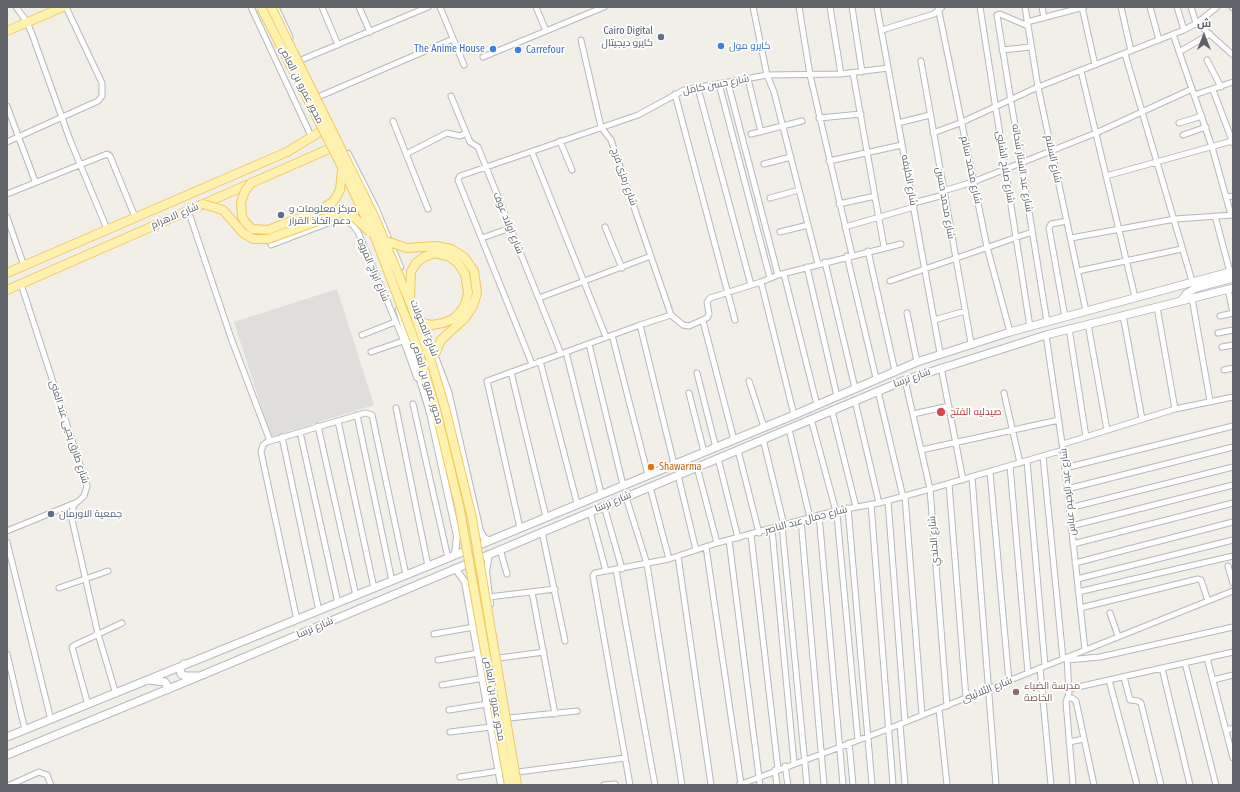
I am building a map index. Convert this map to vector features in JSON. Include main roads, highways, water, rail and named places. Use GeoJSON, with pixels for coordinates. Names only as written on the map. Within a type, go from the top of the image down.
{"type":"FeatureCollection","features":[{"type":"Feature","properties":{"kind":"main road"},"geometry":{"type":"LineString","coordinates":[[7,31],[63,7]]}},
{"type":"Feature","properties":{"kind":"main road","name":"محور عمرو بن العاص"},"geometry":{"type":"LineString","coordinates":[[262,7],[342,167],[375,237],[417,347],[444,440],[472,571],[509,785]]}},
{"type":"Feature","properties":{"kind":"main road","name":"محور عمرو بن العاص"},"geometry":{"type":"LineString","coordinates":[[271,7],[375,218],[411,305],[430,358],[445,408],[472,518],[519,785]]}},
{"type":"Feature","properties":{"kind":"main road","name":"شارع الاهرام"},"geometry":{"type":"LineString","coordinates":[[7,273],[287,152],[312,138],[332,124]]}},
{"type":"Feature","properties":{"kind":"main road","name":"شارع الاهرام"},"geometry":{"type":"LineString","coordinates":[[7,290],[342,143]]}},
{"type":"Feature","properties":{"kind":"main road"},"geometry":{"type":"LineString","coordinates":[[250,183],[241,202],[242,217],[244,222],[252,229],[268,230],[320,210],[334,201],[341,186],[342,167]]}},
{"type":"Feature","properties":{"kind":"main road"},"geometry":{"type":"LineString","coordinates":[[203,204],[223,210],[243,233],[253,239],[268,239],[340,213],[354,217],[375,237]]}},
{"type":"Feature","properties":{"kind":"main road"},"geometry":{"type":"LineString","coordinates":[[383,240],[407,248],[436,246],[451,249],[464,257],[474,272],[477,292],[473,306],[465,318],[441,340],[435,354]]}},
{"type":"Feature","properties":{"kind":"main road"},"geometry":{"type":"LineString","coordinates":[[411,305],[411,272],[420,260],[429,255],[438,254],[448,256],[458,263],[465,274],[468,283],[467,298],[464,307],[457,315],[448,321],[438,324],[422,323]]}},
{"type":"Feature","properties":{"kind":"main road"},"geometry":{"type":"LineString","coordinates":[[1181,301],[1186,294],[1196,288],[1232,274]]}},
{"type":"Feature","properties":{"kind":"main road","name":"شارع ترسا"},"geometry":{"type":"LineString","coordinates":[[7,737],[116,694],[185,664],[356,596],[488,540],[716,448],[876,378],[940,353],[1192,281],[1232,274]]}},
{"type":"Feature","properties":{"kind":"main road","name":"شارع ترسا"},"geometry":{"type":"LineString","coordinates":[[7,755],[167,690],[904,380],[941,367],[1069,328],[1231,289]]}},
{"type":"Feature","properties":{"kind":"main road"},"geometry":{"type":"LineString","coordinates":[[996,336],[993,341],[994,346],[1002,349]]}},
{"type":"Feature","properties":{"kind":"main road"},"geometry":{"type":"LineString","coordinates":[[950,350],[958,352],[960,356],[957,362]]}},
{"type":"Feature","properties":{"kind":"main road"},"geometry":{"type":"LineString","coordinates":[[185,664],[180,669],[183,675],[200,676]]}},
{"type":"Feature","properties":{"kind":"main road"},"geometry":{"type":"LineString","coordinates":[[148,680],[165,682],[167,685],[167,690]]}},
{"type":"Feature","properties":{"kind":"place","name":"Cairo Digital كايرو ديجيتال"},"geometry":{"type":"Point","coordinates":[661,37]}},
{"type":"Feature","properties":{"kind":"place","name":"كايرو مول"},"geometry":{"type":"Point","coordinates":[721,46]}},
{"type":"Feature","properties":{"kind":"place","name":"The Anime House"},"geometry":{"type":"Point","coordinates":[493,49]}},
{"type":"Feature","properties":{"kind":"place","name":"Carrefour"},"geometry":{"type":"Point","coordinates":[518,50]}},
{"type":"Feature","properties":{"kind":"place","name":"مركز معلومات و دعم اتخاذ القرار"},"geometry":{"type":"Point","coordinates":[281,215]}},
{"type":"Feature","properties":{"kind":"place","name":"صيدليه الفتح"},"geometry":{"type":"Point","coordinates":[941,412]}},
{"type":"Feature","properties":{"kind":"place","name":"Shawarma"},"geometry":{"type":"Point","coordinates":[651,467]}},
{"type":"Feature","properties":{"kind":"place","name":"جمعية الاورمان"},"geometry":{"type":"Point","coordinates":[51,514]}},
{"type":"Feature","properties":{"kind":"place","name":"مدرسة الضياء الخاصة"},"geometry":{"type":"Point","coordinates":[1016,692]}}]}
